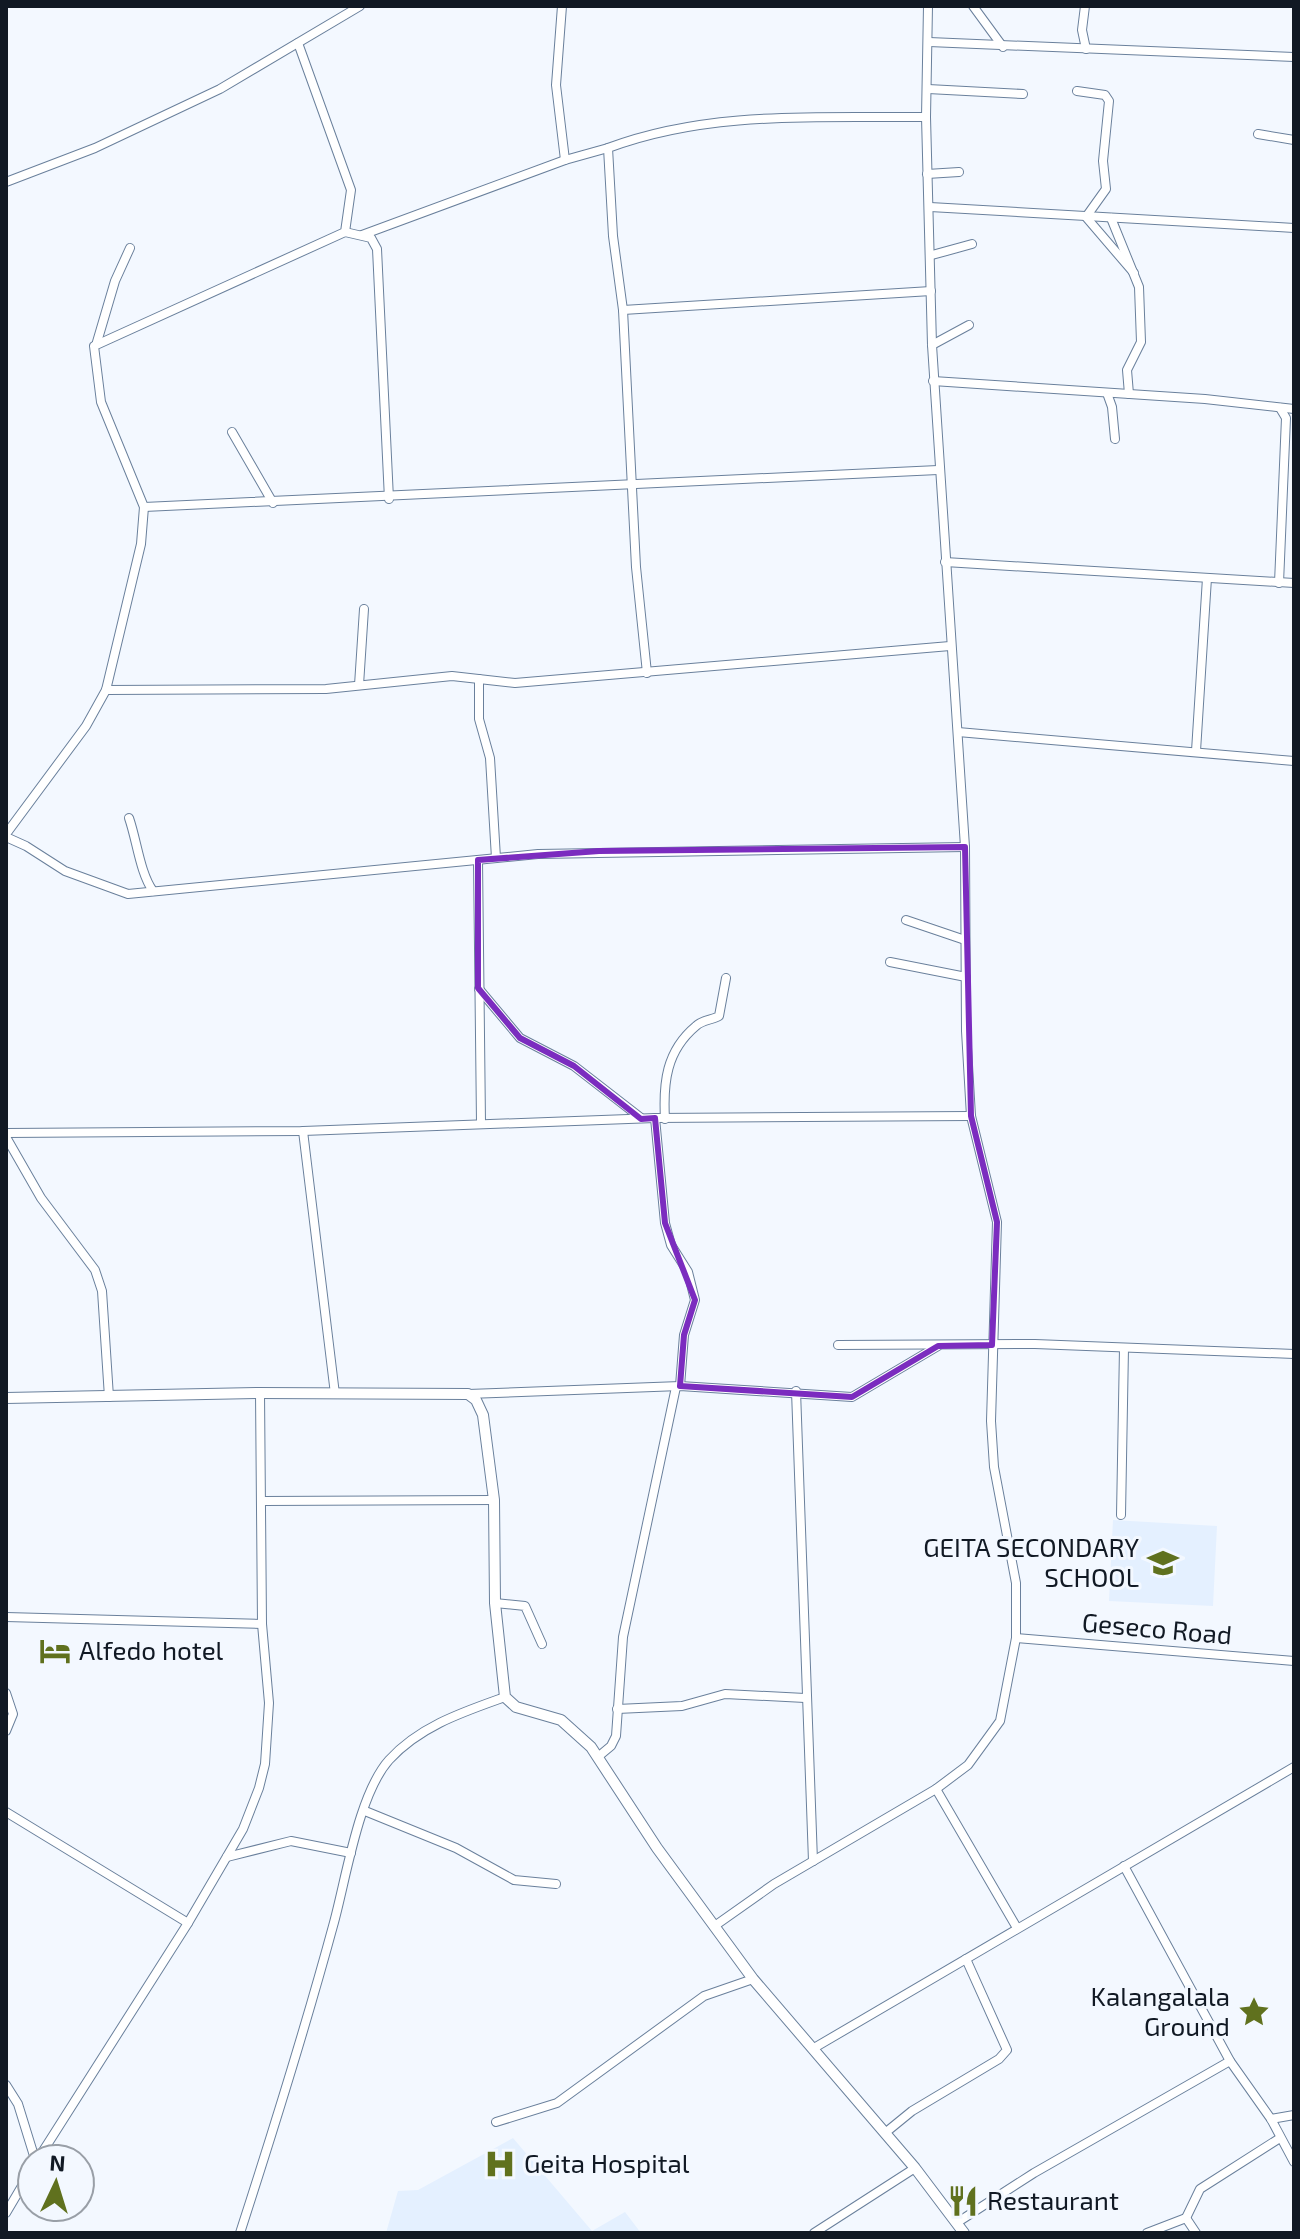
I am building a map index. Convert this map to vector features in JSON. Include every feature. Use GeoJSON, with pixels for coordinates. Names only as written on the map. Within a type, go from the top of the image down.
{"type":"FeatureCollection","features":[{"type":"Feature","properties":{"kind":"street"},"geometry":{"type":"LineString","coordinates":[[6,182],[157,120],[262,68],[360,6]]}},
{"type":"Feature","properties":{"kind":"street"},"geometry":{"type":"LineString","coordinates":[[562,6],[556,85],[565,160]]}},
{"type":"Feature","properties":{"kind":"street"},"geometry":{"type":"LineString","coordinates":[[716,1925],[813,1861],[936,1789],[968,1765],[991,1738],[1004,1704],[1016,1638],[1016,1583],[994,1467],[992,1345],[997,1222],[971,1116],[965,847],[933,381],[926,117],[928,6]]}},
{"type":"Feature","properties":{"kind":"street"},"geometry":{"type":"LineString","coordinates":[[973,6],[1003,47]]}},
{"type":"Feature","properties":{"kind":"street"},"geometry":{"type":"LineString","coordinates":[[1085,6],[1082,30],[1086,49]]}},
{"type":"Feature","properties":{"kind":"street"},"geometry":{"type":"LineString","coordinates":[[929,42],[1003,47],[1160,49],[1294,57]]}},
{"type":"Feature","properties":{"kind":"street"},"geometry":{"type":"LineString","coordinates":[[298,43],[351,190],[345,232]]}},
{"type":"Feature","properties":{"kind":"street"},"geometry":{"type":"LineString","coordinates":[[928,89],[1023,94]]}},
{"type":"Feature","properties":{"kind":"street"},"geometry":{"type":"LineString","coordinates":[[1077,91],[1105,95],[1109,101],[1103,161],[1106,189],[1086,217]]}},
{"type":"Feature","properties":{"kind":"street"},"geometry":{"type":"LineString","coordinates":[[362,235],[565,160],[677,126],[751,119],[926,117]]}},
{"type":"Feature","properties":{"kind":"street"},"geometry":{"type":"LineString","coordinates":[[1258,134],[1294,140]]}},
{"type":"Feature","properties":{"kind":"street"},"geometry":{"type":"LineString","coordinates":[[608,148],[613,236],[623,310],[630,487],[647,673]]}},
{"type":"Feature","properties":{"kind":"street"},"geometry":{"type":"LineString","coordinates":[[927,174],[959,172]]}},
{"type":"Feature","properties":{"kind":"street"},"geometry":{"type":"LineString","coordinates":[[930,207],[1294,228]]}},
{"type":"Feature","properties":{"kind":"street"},"geometry":{"type":"LineString","coordinates":[[1086,217],[1134,273]]}},
{"type":"Feature","properties":{"kind":"street"},"geometry":{"type":"LineString","coordinates":[[1111,218],[1139,287],[1141,342],[1127,370],[1129,394]]}},
{"type":"Feature","properties":{"kind":"street"},"geometry":{"type":"LineString","coordinates":[[97,342],[345,232],[371,238],[377,249],[389,499]]}},
{"type":"Feature","properties":{"kind":"street"},"geometry":{"type":"LineString","coordinates":[[932,255],[972,244]]}},
{"type":"Feature","properties":{"kind":"street"},"geometry":{"type":"LineString","coordinates":[[130,248],[115,281],[93,351],[101,402],[144,507],[141,544],[106,690],[86,726],[6,836],[74,875],[128,894],[496,858],[614,851],[965,847]]}},
{"type":"Feature","properties":{"kind":"street"},"geometry":{"type":"LineString","coordinates":[[623,310],[931,291]]}},
{"type":"Feature","properties":{"kind":"street"},"geometry":{"type":"LineString","coordinates":[[932,345],[969,325]]}},
{"type":"Feature","properties":{"kind":"street"},"geometry":{"type":"LineString","coordinates":[[933,381],[1294,409]]}},
{"type":"Feature","properties":{"kind":"street"},"geometry":{"type":"LineString","coordinates":[[1107,393],[1112,407],[1115,439]]}},
{"type":"Feature","properties":{"kind":"street"},"geometry":{"type":"LineString","coordinates":[[1279,407],[1286,418],[1279,583]]}},
{"type":"Feature","properties":{"kind":"street"},"geometry":{"type":"LineString","coordinates":[[232,432],[273,503]]}},
{"type":"Feature","properties":{"kind":"street"},"geometry":{"type":"LineString","coordinates":[[144,507],[389,499],[938,470]]}},
{"type":"Feature","properties":{"kind":"street"},"geometry":{"type":"LineString","coordinates":[[945,562],[1294,583]]}},
{"type":"Feature","properties":{"kind":"street"},"geometry":{"type":"LineString","coordinates":[[1196,751],[1207,578]]}},
{"type":"Feature","properties":{"kind":"street"},"geometry":{"type":"LineString","coordinates":[[359,685],[364,609]]}},
{"type":"Feature","properties":{"kind":"street"},"geometry":{"type":"LineString","coordinates":[[106,690],[296,690],[452,676],[515,683],[647,673],[738,661],[950,646]]}},
{"type":"Feature","properties":{"kind":"street"},"geometry":{"type":"LineString","coordinates":[[479,679],[479,719],[490,758],[496,858]]}},
{"type":"Feature","properties":{"kind":"street"},"geometry":{"type":"LineString","coordinates":[[958,732],[1294,761]]}},
{"type":"Feature","properties":{"kind":"street"},"geometry":{"type":"LineString","coordinates":[[129,818],[141,852],[144,875],[153,891]]}},
{"type":"Feature","properties":{"kind":"street"},"geometry":{"type":"LineString","coordinates":[[478,860],[481,1123]]}},
{"type":"Feature","properties":{"kind":"street"},"geometry":{"type":"LineString","coordinates":[[906,920],[965,940]]}},
{"type":"Feature","properties":{"kind":"street"},"geometry":{"type":"LineString","coordinates":[[890,962],[966,977]]}},
{"type":"Feature","properties":{"kind":"street"},"geometry":{"type":"LineString","coordinates":[[599,1756],[614,1742],[623,1637],[678,1386],[684,1335],[695,1300],[688,1272],[671,1245],[665,1223],[660,1119],[663,1086],[667,1066],[695,1026],[719,1016],[726,978]]}},
{"type":"Feature","properties":{"kind":"street"},"geometry":{"type":"LineString","coordinates":[[478,988],[517,1036],[567,1061],[641,1119]]}},
{"type":"Feature","properties":{"kind":"street"},"geometry":{"type":"LineString","coordinates":[[109,1397],[104,1309],[95,1270],[41,1198],[6,1135],[303,1131],[641,1119],[971,1116]]}},
{"type":"Feature","properties":{"kind":"street"},"geometry":{"type":"LineString","coordinates":[[303,1131],[335,1394]]}},
{"type":"Feature","properties":{"kind":"street"},"geometry":{"type":"LineString","coordinates":[[838,1345],[992,1345],[1294,1354]]}},
{"type":"Feature","properties":{"kind":"street"},"geometry":{"type":"LineString","coordinates":[[6,1398],[260,1393],[468,1394],[678,1386],[796,1391],[852,1397],[938,1346]]}},
{"type":"Feature","properties":{"kind":"street"},"geometry":{"type":"LineString","coordinates":[[1121,1515],[1124,1348]]}},
{"type":"Feature","properties":{"kind":"street"},"geometry":{"type":"LineString","coordinates":[[796,1391],[813,1861]]}},
{"type":"Feature","properties":{"kind":"street"},"geometry":{"type":"LineString","coordinates":[[46,2143],[188,1923],[243,1829],[265,1764],[269,1703],[262,1624],[260,1393]]}},
{"type":"Feature","properties":{"kind":"street"},"geometry":{"type":"LineString","coordinates":[[468,1394],[476,1400],[483,1415],[494,1500],[495,1603],[505,1697],[516,1707],[561,1720],[581,1735],[599,1756],[657,1848],[753,1979],[915,2168],[964,2233]]}},
{"type":"Feature","properties":{"kind":"street"},"geometry":{"type":"LineString","coordinates":[[263,1501],[494,1500]]}},
{"type":"Feature","properties":{"kind":"street"},"geometry":{"type":"LineString","coordinates":[[495,1603],[525,1606],[542,1644]]}},
{"type":"Feature","properties":{"kind":"street"},"geometry":{"type":"LineString","coordinates":[[6,1617],[262,1624]]}},
{"type":"Feature","properties":{"kind":"street","name":"Geseco Road"},"geometry":{"type":"LineString","coordinates":[[1016,1638],[1294,1661]]}},
{"type":"Feature","properties":{"kind":"street"},"geometry":{"type":"LineString","coordinates":[[6,1693],[13,1714],[6,1731]]}},
{"type":"Feature","properties":{"kind":"street"},"geometry":{"type":"LineString","coordinates":[[617,1709],[682,1706],[725,1694],[805,1698]]}},
{"type":"Feature","properties":{"kind":"street"},"geometry":{"type":"LineString","coordinates":[[240,2233],[301,2039],[351,1853],[381,1771],[426,1729],[505,1697]]}},
{"type":"Feature","properties":{"kind":"street"},"geometry":{"type":"LineString","coordinates":[[814,2048],[1294,1767]]}},
{"type":"Feature","properties":{"kind":"street"},"geometry":{"type":"LineString","coordinates":[[936,1789],[1017,1928]]}},
{"type":"Feature","properties":{"kind":"street"},"geometry":{"type":"LineString","coordinates":[[365,1811],[456,1848],[514,1880],[556,1884]]}},
{"type":"Feature","properties":{"kind":"street"},"geometry":{"type":"LineString","coordinates":[[6,1812],[188,1923]]}},
{"type":"Feature","properties":{"kind":"street"},"geometry":{"type":"LineString","coordinates":[[226,1857],[291,1841],[351,1853]]}},
{"type":"Feature","properties":{"kind":"street"},"geometry":{"type":"LineString","coordinates":[[1124,1866],[1230,2061],[1271,2119],[1294,2162]]}},
{"type":"Feature","properties":{"kind":"street"},"geometry":{"type":"LineString","coordinates":[[885,2133],[912,2111],[999,2059],[1007,2050],[966,1959]]}},
{"type":"Feature","properties":{"kind":"street"},"geometry":{"type":"LineString","coordinates":[[496,2122],[557,2103],[704,1996],[753,1979]]}},
{"type":"Feature","properties":{"kind":"street"},"geometry":{"type":"LineString","coordinates":[[958,2222],[1034,2173],[1230,2061]]}},
{"type":"Feature","properties":{"kind":"street"},"geometry":{"type":"LineString","coordinates":[[6,2085],[18,2104],[31,2143]]}},
{"type":"Feature","properties":{"kind":"street"},"geometry":{"type":"LineString","coordinates":[[1271,2119],[1294,2115]]}},
{"type":"Feature","properties":{"kind":"street"},"geometry":{"type":"LineString","coordinates":[[1147,2233],[1186,2218],[1200,2189],[1280,2138]]}},
{"type":"Feature","properties":{"kind":"street"},"geometry":{"type":"LineString","coordinates":[[814,2233],[915,2168]]}},
{"type":"Feature","properties":{"kind":"street"},"geometry":{"type":"LineString","coordinates":[[1186,2218],[1196,2233]]}},
{"type":"Feature","properties":{"kind":"highlighted area"},"geometry":{"type":"Polygon","coordinates":[[[965,847],[971,1116],[997,1222],[992,1345],[938,1346],[852,1397],[680,1386],[684,1335],[695,1300],[665,1223],[655,1118],[641,1119],[574,1066],[520,1038],[478,988],[478,860],[599,851],[965,847]]]}},
{"type":"Feature","properties":{"kind":"shaded area","name":"GEITA SECONDARY SCHOOL"},"geometry":{"type":"Polygon","coordinates":[[[1113,1520],[1217,1526],[1213,1606],[1109,1601],[1113,1520]]]}},
{"type":"Feature","properties":{"kind":"shaded area","name":"Geita Hospital"},"geometry":{"type":"Polygon","coordinates":[[[513,2138],[592,2231],[625,2212],[641,2233],[386,2233],[398,2191],[418,2190],[513,2138]]]}},
{"type":"Feature","properties":{"kind":"place","name":"GEITA SECONDARY SCHOOL"},"geometry":{"type":"Point","coordinates":[1163,1563]}},
{"type":"Feature","properties":{"kind":"place","name":"Alfedo hotel"},"geometry":{"type":"Point","coordinates":[55,1651]}},
{"type":"Feature","properties":{"kind":"place","name":"Kalangalala Ground"},"geometry":{"type":"Point","coordinates":[1254,2012]}},
{"type":"Feature","properties":{"kind":"place","name":"Geita Hospital"},"geometry":{"type":"Point","coordinates":[500,2164]}},
{"type":"Feature","properties":{"kind":"place","name":"Restaurant"},"geometry":{"type":"Point","coordinates":[963,2201]}}]}
